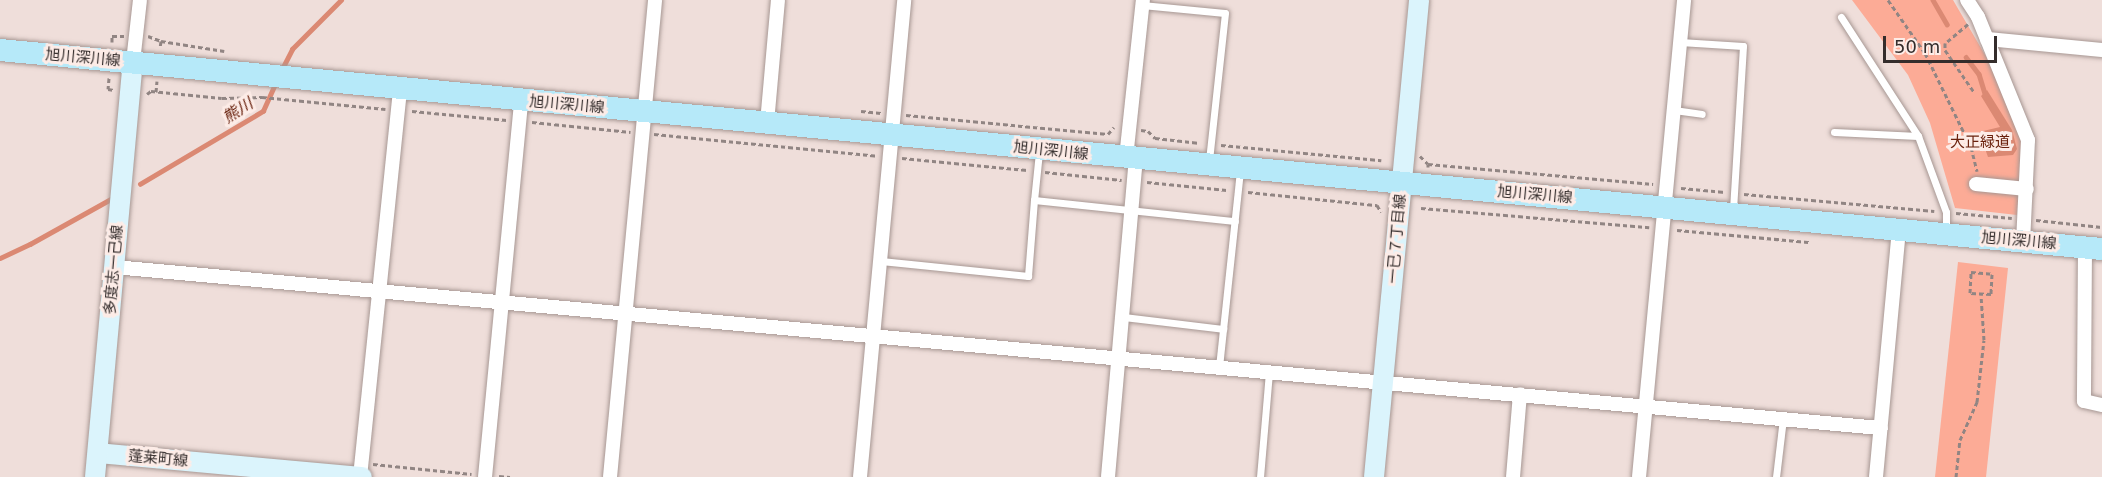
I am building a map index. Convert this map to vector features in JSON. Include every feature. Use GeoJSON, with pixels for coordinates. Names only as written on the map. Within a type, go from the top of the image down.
{"type":"FeatureCollection","features":[{"type":"Feature","properties":{"kind":"main road","name":"旭川深川線"},"geometry":{"type":"LineString","coordinates":[[0,50],[251,75],[294,90],[398,100],[644,123],[767,123],[893,135],[1038,161],[1132,166],[1210,155],[1240,169],[1666,207],[1733,203],[1899,230],[1946,234],[2024,230],[2094,248]]}},
{"type":"Feature","properties":{"kind":"street"},"geometry":{"type":"LineString","coordinates":[[133,62],[140,0]]}},
{"type":"Feature","properties":{"kind":"street"},"geometry":{"type":"LineString","coordinates":[[610,477],[655,0]]}},
{"type":"Feature","properties":{"kind":"street"},"geometry":{"type":"LineString","coordinates":[[767,123],[778,0]]}},
{"type":"Feature","properties":{"kind":"street"},"geometry":{"type":"LineString","coordinates":[[860,477],[904,0]]}},
{"type":"Feature","properties":{"kind":"street","name":"一已７丁目線"},"geometry":{"type":"LineString","coordinates":[[1374,477],[1419,0]]}},
{"type":"Feature","properties":{"kind":"street"},"geometry":{"type":"LineString","coordinates":[[1638,477],[1666,207],[1684,0]]}},
{"type":"Feature","properties":{"kind":"street"},"geometry":{"type":"LineString","coordinates":[[1967,0],[1978,17],[2028,140],[2024,230]]}},
{"type":"Feature","properties":{"kind":"street"},"geometry":{"type":"LineString","coordinates":[[1108,477],[1132,210],[1129,127],[1143,2]]}},
{"type":"Feature","properties":{"kind":"street"},"geometry":{"type":"LineString","coordinates":[[1987,39],[2102,50]]}},
{"type":"Feature","properties":{"kind":"street","name":"多度志一己線"},"geometry":{"type":"LineString","coordinates":[[95,477],[133,62]]}},
{"type":"Feature","properties":{"kind":"street"},"geometry":{"type":"LineString","coordinates":[[361,473],[398,100]]}},
{"type":"Feature","properties":{"kind":"street"},"geometry":{"type":"LineString","coordinates":[[485,476],[520,111]]}},
{"type":"Feature","properties":{"kind":"street"},"geometry":{"type":"LineString","coordinates":[[1976,184],[2027,189]]}},
{"type":"Feature","properties":{"kind":"street"},"geometry":{"type":"LineString","coordinates":[[1876,477],[1899,230]]}},
{"type":"Feature","properties":{"kind":"street"},"geometry":{"type":"LineString","coordinates":[[2094,248],[2084,401],[2102,405]]}},
{"type":"Feature","properties":{"kind":"street"},"geometry":{"type":"LineString","coordinates":[[114,267],[1881,428]]}},
{"type":"Feature","properties":{"kind":"street"},"geometry":{"type":"LineString","coordinates":[[1513,477],[1520,394]]}},
{"type":"Feature","properties":{"kind":"street","name":"蓬莱町線"},"geometry":{"type":"LineString","coordinates":[[98,453],[274,473],[361,473]]}},
{"type":"Feature","properties":{"kind":"lane"},"geometry":{"type":"LineString","coordinates":[[1143,2],[1225,13],[1210,155]]}},
{"type":"Feature","properties":{"kind":"lane"},"geometry":{"type":"LineString","coordinates":[[1840,17],[1917,136],[1946,212],[1946,234]]}},
{"type":"Feature","properties":{"kind":"lane"},"geometry":{"type":"LineString","coordinates":[[1680,42],[1743,46],[1733,203]]}},
{"type":"Feature","properties":{"kind":"lane"},"geometry":{"type":"LineString","coordinates":[[1674,110],[1702,114]]}},
{"type":"Feature","properties":{"kind":"lane"},"geometry":{"type":"LineString","coordinates":[[1834,132],[1917,136]]}},
{"type":"Feature","properties":{"kind":"lane"},"geometry":{"type":"LineString","coordinates":[[881,261],[1028,276],[1038,161]]}},
{"type":"Feature","properties":{"kind":"lane"},"geometry":{"type":"LineString","coordinates":[[1219,367],[1240,169]]}},
{"type":"Feature","properties":{"kind":"lane"},"geometry":{"type":"LineString","coordinates":[[1034,200],[1236,221]]}},
{"type":"Feature","properties":{"kind":"lane"},"geometry":{"type":"LineString","coordinates":[[1123,317],[1224,329]]}},
{"type":"Feature","properties":{"kind":"lane"},"geometry":{"type":"LineString","coordinates":[[1260,477],[1269,371]]}},
{"type":"Feature","properties":{"kind":"lane"},"geometry":{"type":"LineString","coordinates":[[1776,477],[1783,418]]}},
{"type":"Feature","properties":{"kind":"path"},"geometry":{"type":"LineString","coordinates":[[1888,0],[1925,53],[1951,102],[1971,147],[1977,172],[1976,184]]}},
{"type":"Feature","properties":{"kind":"path"},"geometry":{"type":"LineString","coordinates":[[1974,92],[1945,50],[1945,43],[1978,17]]}},
{"type":"Feature","properties":{"kind":"path"},"geometry":{"type":"LineString","coordinates":[[161,41],[229,52]]}},
{"type":"Feature","properties":{"kind":"path"},"geometry":{"type":"LineString","coordinates":[[156,92],[222,98],[262,97],[294,90],[644,123],[893,135],[1108,134],[1115,126],[1148,131],[1155,138],[1210,155],[1381,160]]}},
{"type":"Feature","properties":{"kind":"path"},"geometry":{"type":"LineString","coordinates":[[860,111],[893,135],[1038,161],[1132,166],[1239,192],[1377,205]]}},
{"type":"Feature","properties":{"kind":"path"},"geometry":{"type":"LineString","coordinates":[[1428,164],[1666,207],[1816,242]]}},
{"type":"Feature","properties":{"kind":"path"},"geometry":{"type":"LineString","coordinates":[[1421,208],[1666,207],[1733,203],[1946,212],[2024,230],[2102,226]]}},
{"type":"Feature","properties":{"kind":"path"},"geometry":{"type":"LineString","coordinates":[[1971,272],[1992,274],[1991,294],[1981,295],[1970,293],[1971,272]]}},
{"type":"Feature","properties":{"kind":"path"},"geometry":{"type":"LineString","coordinates":[[1956,477],[1960,440],[1977,402],[1983,340],[1981,295]]}},
{"type":"Feature","properties":{"kind":"path"},"geometry":{"type":"LineString","coordinates":[[361,473],[510,477]]}},
{"type":"Feature","properties":{"kind":"green space","name":"大正緑道"},"geometry":{"type":"Polygon","coordinates":[[[1852,0],[1953,0],[1988,60],[2024,137],[2017,215],[1955,208],[1930,123],[1908,75],[1852,0]]]}},
{"type":"Feature","properties":{"kind":"green space"},"geometry":{"type":"Polygon","coordinates":[[[1958,262],[2008,268],[1986,477],[1935,477],[1958,262]]]}},
{"type":"Feature","properties":{"kind":"shaded area"},"geometry":{"type":"Polygon","coordinates":[[[1987,90],[2012,130],[2017,149],[2013,155],[1988,157],[1979,132],[2000,127],[1981,96],[1987,90]]]}},
{"type":"Feature","properties":{"kind":"waterway","name":"熊川"},"geometry":{"type":"LineString","coordinates":[[282,69],[292,49],[341,0]]}},
{"type":"Feature","properties":{"kind":"waterway"},"geometry":{"type":"LineString","coordinates":[[1933,0],[1947,24]]}},
{"type":"Feature","properties":{"kind":"waterway"},"geometry":{"type":"LineString","coordinates":[[1966,57],[1979,74],[1986,97]]}},
{"type":"Feature","properties":{"kind":"waterway","name":"熊川"},"geometry":{"type":"LineString","coordinates":[[140,184],[263,111],[276,82]]}},
{"type":"Feature","properties":{"kind":"waterway","name":"熊川"},"geometry":{"type":"LineString","coordinates":[[0,258],[111,199]]}}]}
